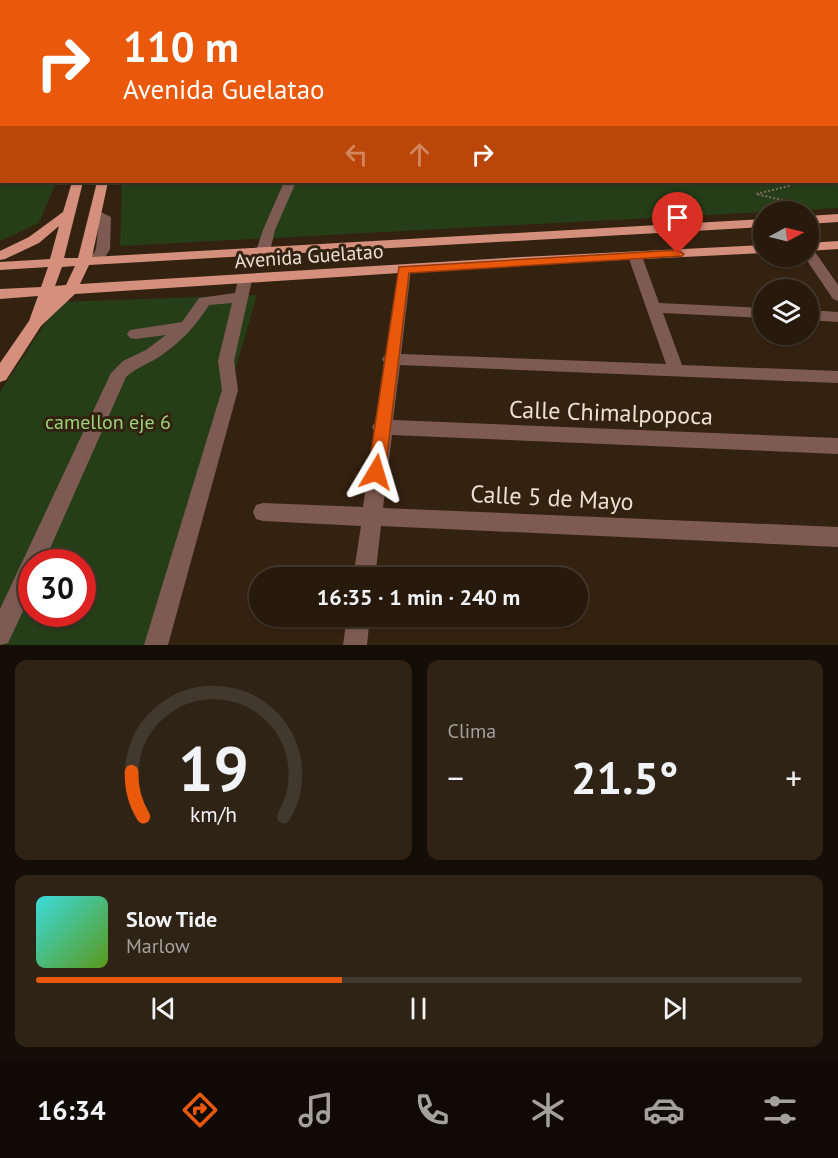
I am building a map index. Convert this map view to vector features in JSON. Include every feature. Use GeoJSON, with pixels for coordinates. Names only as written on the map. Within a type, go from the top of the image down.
{"type":"FeatureCollection","features":[{"type":"Feature","properties":{"kind":"main road"},"geometry":{"type":"LineString","coordinates":[[36,322],[56,263],[77,183]]}},
{"type":"Feature","properties":{"kind":"main road"},"geometry":{"type":"LineString","coordinates":[[95,213],[102,183]]}},
{"type":"Feature","properties":{"kind":"main road"},"geometry":{"type":"LineString","coordinates":[[0,256],[34,240],[69,213]]}},
{"type":"Feature","properties":{"kind":"main road"},"geometry":{"type":"LineString","coordinates":[[819,220],[838,219]]}},
{"type":"Feature","properties":{"kind":"main road","name":"Avenida Guelatao"},"geometry":{"type":"LineString","coordinates":[[0,266],[753,224]]}},
{"type":"Feature","properties":{"kind":"main road"},"geometry":{"type":"LineString","coordinates":[[557,235],[549,244],[549,249],[566,260]]}},
{"type":"Feature","properties":{"kind":"main road"},"geometry":{"type":"LineString","coordinates":[[513,237],[529,246],[531,250],[522,261]]}},
{"type":"Feature","properties":{"kind":"main road"},"geometry":{"type":"LineString","coordinates":[[819,246],[838,245]]}},
{"type":"Feature","properties":{"kind":"main road","name":"Avenida Guelatao"},"geometry":{"type":"LineString","coordinates":[[0,294],[71,290],[243,288],[404,269],[753,250]]}},
{"type":"Feature","properties":{"kind":"main road"},"geometry":{"type":"LineString","coordinates":[[0,376],[36,322],[71,290],[84,261]]}},
{"type":"Feature","properties":{"kind":"street"},"geometry":{"type":"LineString","coordinates":[[263,251],[269,230],[290,183]]}},
{"type":"Feature","properties":{"kind":"street"},"geometry":{"type":"LineString","coordinates":[[84,261],[99,256],[103,249],[105,217],[95,213]]}},
{"type":"Feature","properties":{"kind":"street"},"geometry":{"type":"LineString","coordinates":[[635,256],[677,372]]}},
{"type":"Feature","properties":{"kind":"street"},"geometry":{"type":"LineString","coordinates":[[818,267],[838,296]]}},
{"type":"Feature","properties":{"kind":"street"},"geometry":{"type":"LineString","coordinates":[[365,567],[381,428],[404,269]]}},
{"type":"Feature","properties":{"kind":"street"},"geometry":{"type":"LineString","coordinates":[[39,549],[119,373],[129,365],[152,354],[187,327],[204,301],[243,288]]}},
{"type":"Feature","properties":{"kind":"street"},"geometry":{"type":"LineString","coordinates":[[156,645],[230,390],[226,361],[243,288]]}},
{"type":"Feature","properties":{"kind":"street"},"geometry":{"type":"LineString","coordinates":[[653,308],[753,313]]}},
{"type":"Feature","properties":{"kind":"street"},"geometry":{"type":"LineString","coordinates":[[819,316],[838,317]]}},
{"type":"Feature","properties":{"kind":"street"},"geometry":{"type":"LineString","coordinates":[[135,334],[187,327]]}},
{"type":"Feature","properties":{"kind":"street"},"geometry":{"type":"LineString","coordinates":[[390,359],[838,377]]}},
{"type":"Feature","properties":{"kind":"street","name":"Calle Chimalpopoca"},"geometry":{"type":"LineString","coordinates":[[381,428],[838,446]]}},
{"type":"Feature","properties":{"kind":"street","name":"Calle 5 de Mayo"},"geometry":{"type":"LineString","coordinates":[[263,512],[838,537]]}},
{"type":"Feature","properties":{"kind":"street"},"geometry":{"type":"LineString","coordinates":[[0,635],[18,595]]}},
{"type":"Feature","properties":{"kind":"street"},"geometry":{"type":"LineString","coordinates":[[356,645],[358,627]]}},
{"type":"Feature","properties":{"kind":"path"},"geometry":{"type":"LineString","coordinates":[[371,0],[382,0]]}},
{"type":"Feature","properties":{"kind":"path"},"geometry":{"type":"LineString","coordinates":[[787,201],[756,194],[789,186],[788,183]]}},
{"type":"Feature","properties":{"kind":"green space"},"geometry":{"type":"Polygon","coordinates":[[[0,183],[56,183],[39,223],[0,241],[0,183]]]}},
{"type":"Feature","properties":{"kind":"green space"},"geometry":{"type":"Polygon","coordinates":[[[122,183],[838,183],[838,208],[819,209],[819,201],[753,201],[753,212],[120,246],[122,183]]]}},
{"type":"Feature","properties":{"kind":"green space","name":"camellon eje 6"},"geometry":{"type":"Polygon","coordinates":[[[257,295],[154,645],[0,645],[0,392],[59,302],[257,295]]]}},
{"type":"Feature","properties":{"kind":"route"},"geometry":{"type":"LineString","coordinates":[[376,472],[404,269],[678,254]]}}]}
